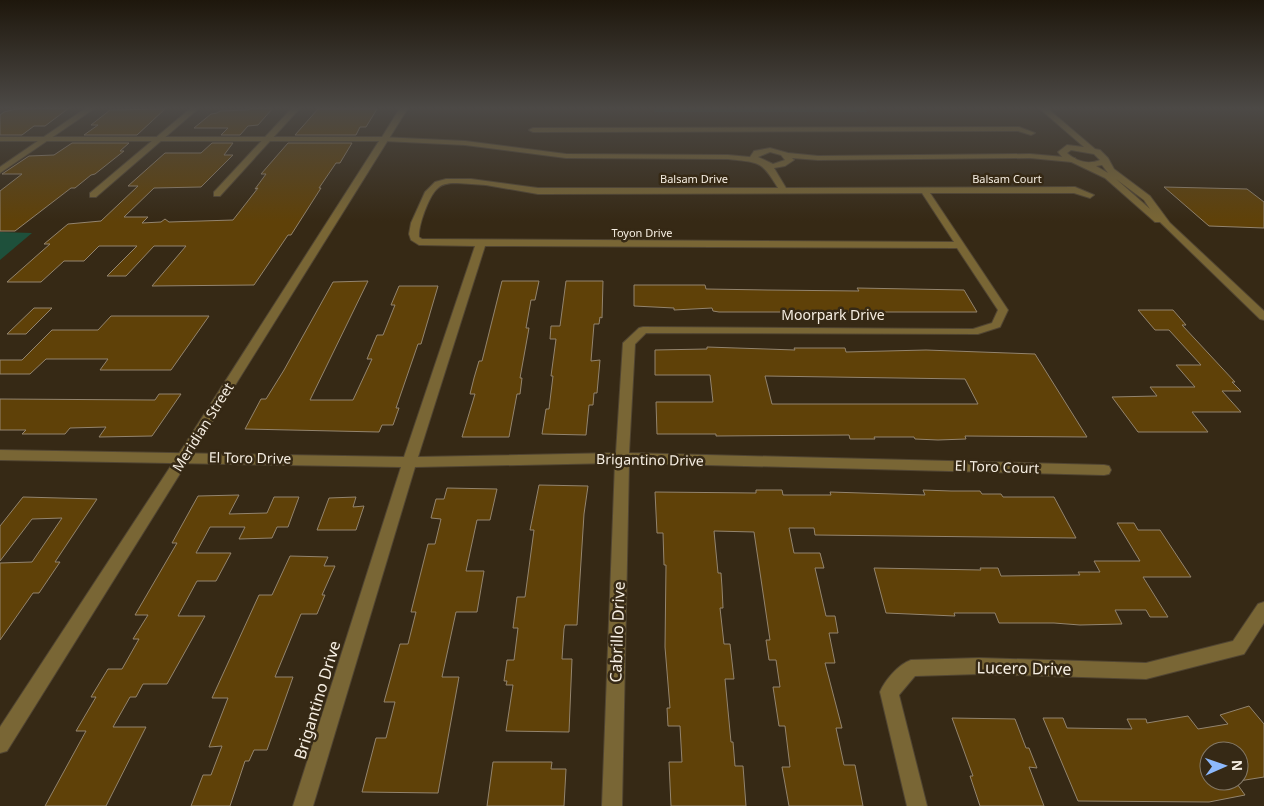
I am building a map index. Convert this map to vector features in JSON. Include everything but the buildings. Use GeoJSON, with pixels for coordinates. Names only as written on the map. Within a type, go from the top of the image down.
{"type":"FeatureCollection","features":[{"type":"Feature","properties":{"kind":"street"},"geometry":{"type":"LineString","coordinates":[[0,171],[36,146]]}},
{"type":"Feature","properties":{"kind":"street"},"geometry":{"type":"LineString","coordinates":[[93,195],[151,146]]}},
{"type":"Feature","properties":{"kind":"street"},"geometry":{"type":"LineString","coordinates":[[218,194],[262,146]]}},
{"type":"Feature","properties":{"kind":"street","name":"Meridian Street"},"geometry":{"type":"LineString","coordinates":[[0,744],[185,456],[380,146]]}},
{"type":"Feature","properties":{"kind":"street"},"geometry":{"type":"LineString","coordinates":[[485,146],[566,156],[756,157],[768,165],[781,187]]}},
{"type":"Feature","properties":{"kind":"street"},"geometry":{"type":"LineString","coordinates":[[756,157],[761,146]]}},
{"type":"Feature","properties":{"kind":"street"},"geometry":{"type":"LineString","coordinates":[[772,146],[779,151]]}},
{"type":"Feature","properties":{"kind":"street"},"geometry":{"type":"LineString","coordinates":[[772,146],[789,158],[1030,156],[1072,160],[1086,164],[1108,176],[1151,216],[1167,225]]}},
{"type":"Feature","properties":{"kind":"street"},"geometry":{"type":"LineString","coordinates":[[1085,146],[1102,154],[1105,157],[1104,161],[1111,171],[1147,198],[1167,225],[1264,317]]}},
{"type":"Feature","properties":{"kind":"street"},"geometry":{"type":"LineString","coordinates":[[1030,156],[1066,148],[1090,149]]}},
{"type":"Feature","properties":{"kind":"street"},"geometry":{"type":"LineString","coordinates":[[1066,148],[1063,155],[1072,160]]}},
{"type":"Feature","properties":{"kind":"street"},"geometry":{"type":"LineString","coordinates":[[768,165],[780,165],[789,158]]}},
{"type":"Feature","properties":{"kind":"street"},"geometry":{"type":"LineString","coordinates":[[1086,164],[1098,164],[1104,161]]}},
{"type":"Feature","properties":{"kind":"street"},"geometry":{"type":"LineString","coordinates":[[780,165],[783,176],[781,187]]}},
{"type":"Feature","properties":{"kind":"street","name":"Balsam Drive"},"geometry":{"type":"LineString","coordinates":[[465,180],[538,191],[781,187],[924,190]]}},
{"type":"Feature","properties":{"kind":"street","name":"Toyon Drive"},"geometry":{"type":"LineString","coordinates":[[465,180],[439,183],[430,190],[412,231],[414,238],[426,243],[961,246]]}},
{"type":"Feature","properties":{"kind":"street","name":"Balsam Court"},"geometry":{"type":"LineString","coordinates":[[924,190],[1075,190],[1090,195]]}},
{"type":"Feature","properties":{"kind":"street","name":"Moorpark Drive"},"geometry":{"type":"LineString","coordinates":[[622,458],[629,342],[643,330],[974,332],[996,325],[1003,310],[924,190]]}},
{"type":"Feature","properties":{"kind":"street","name":"Brigantino Drive"},"geometry":{"type":"LineString","coordinates":[[303,806],[410,462],[481,243]]}},
{"type":"Feature","properties":{"kind":"street","name":"El Toro Drive"},"geometry":{"type":"LineString","coordinates":[[0,455],[185,456],[410,462]]}},
{"type":"Feature","properties":{"kind":"street","name":"Brigantino Drive"},"geometry":{"type":"LineString","coordinates":[[410,462],[622,458],[890,463]]}},
{"type":"Feature","properties":{"kind":"street","name":"Cabrillo Drive"},"geometry":{"type":"LineString","coordinates":[[612,806],[622,458]]}},
{"type":"Feature","properties":{"kind":"street","name":"El Toro Court"},"geometry":{"type":"LineString","coordinates":[[890,463],[1104,470]]}},
{"type":"Feature","properties":{"kind":"street","name":"Lucero Drive"},"geometry":{"type":"LineString","coordinates":[[917,806],[889,692],[911,668],[979,666],[1146,671],[1238,648],[1264,609]]}},
{"type":"Feature","properties":{"kind":"green space"},"geometry":{"type":"Polygon","coordinates":[[[0,232],[32,233],[0,260],[0,232]]]}}]}
